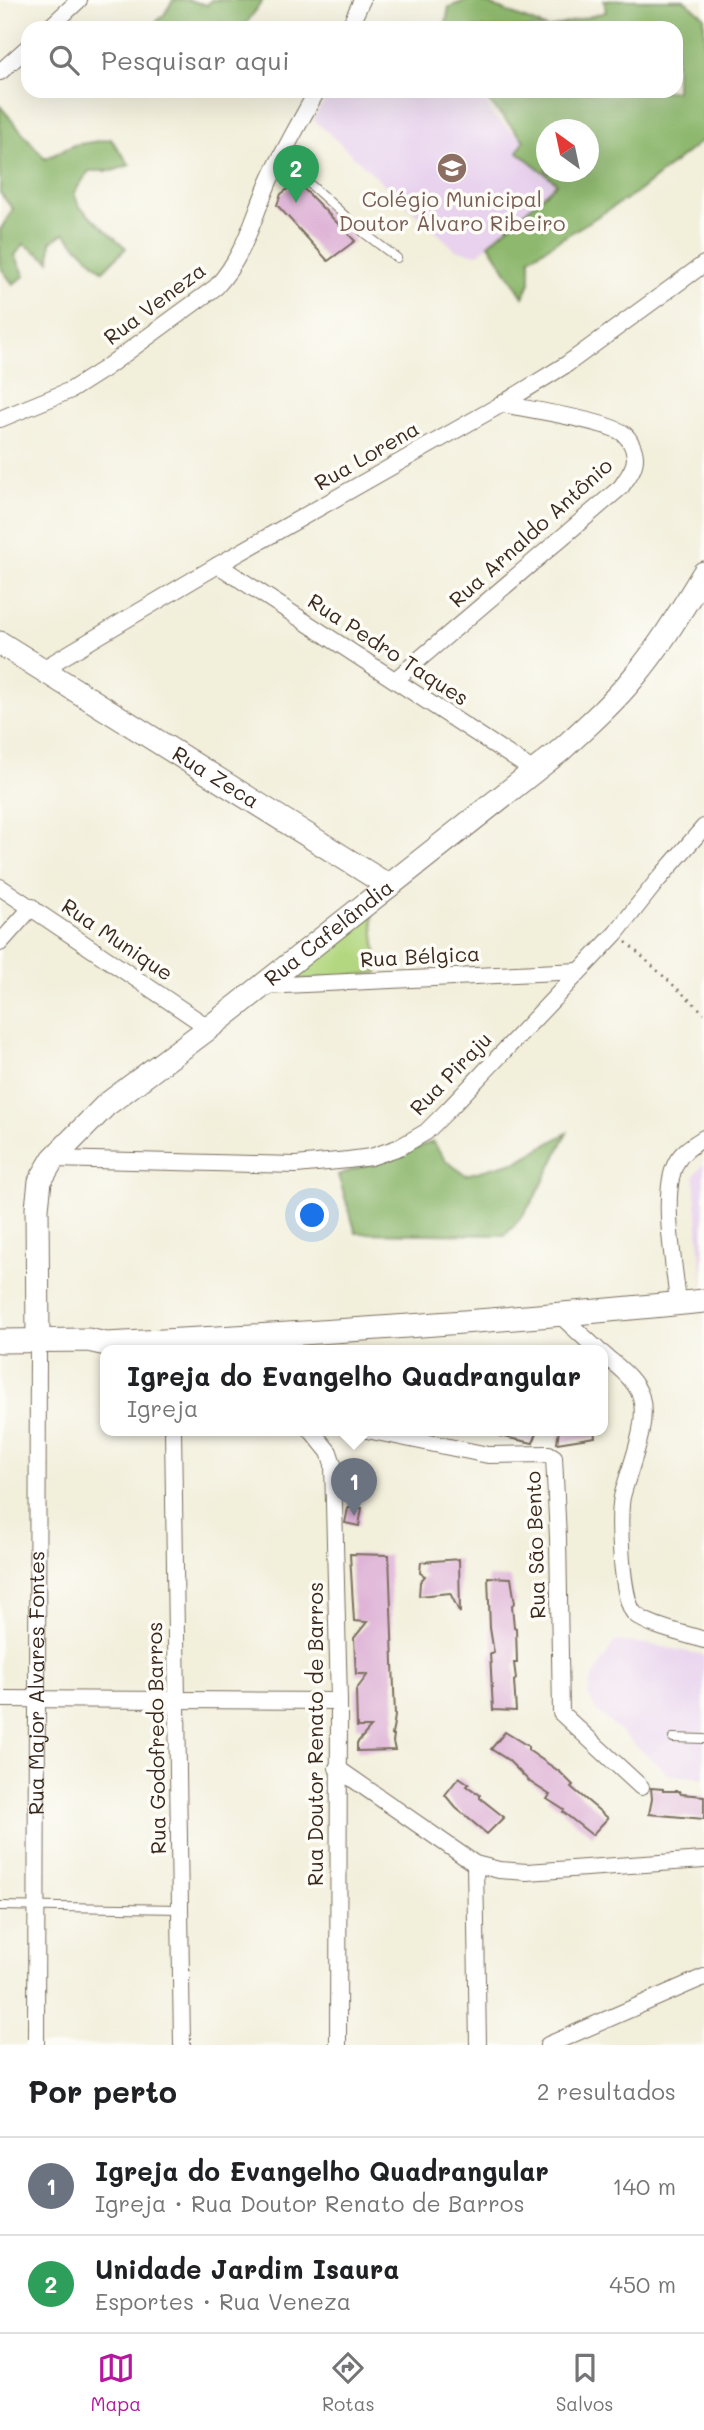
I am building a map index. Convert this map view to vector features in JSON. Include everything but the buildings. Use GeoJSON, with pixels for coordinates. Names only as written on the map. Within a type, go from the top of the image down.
{"type":"FeatureCollection","features":[{"type":"Feature","properties":{"kind":"street"},"geometry":{"type":"LineString","coordinates":[[56,21],[79,0]]}},
{"type":"Feature","properties":{"kind":"street"},"geometry":{"type":"LineString","coordinates":[[352,21],[362,0]]}},
{"type":"Feature","properties":{"kind":"street"},"geometry":{"type":"LineString","coordinates":[[0,72],[21,53]]}},
{"type":"Feature","properties":{"kind":"street","name":"Rua Veneza"},"geometry":{"type":"LineString","coordinates":[[0,419],[71,390],[216,287],[239,256],[281,158],[313,98]]}},
{"type":"Feature","properties":{"kind":"street","name":"Rua Lorena"},"geometry":{"type":"LineString","coordinates":[[41,670],[218,565],[502,404],[567,364],[704,264]]}},
{"type":"Feature","properties":{"kind":"street","name":"Rua Arnaldo Antônio"},"geometry":{"type":"LineString","coordinates":[[395,680],[621,486],[633,469],[636,456],[631,443],[624,434],[611,427],[502,404]]}},
{"type":"Feature","properties":{"kind":"street","name":"Rua Pedro Taques"},"geometry":{"type":"LineString","coordinates":[[218,565],[534,771]]}},
{"type":"Feature","properties":{"kind":"street","name":"Rua Cafelândia"},"geometry":{"type":"LineString","coordinates":[[38,1330],[37,1208],[40,1181],[53,1159],[106,1105],[263,986],[534,771],[606,708],[659,645],[704,573]]}},
{"type":"Feature","properties":{"kind":"street","name":"Rua Zeca"},"geometry":{"type":"LineString","coordinates":[[0,643],[389,886]]}},
{"type":"Feature","properties":{"kind":"street","name":"Rua Piraju"},"geometry":{"type":"LineString","coordinates":[[53,1159],[296,1166],[371,1157],[400,1147],[426,1132],[449,1109],[616,933],[704,828]]}},
{"type":"Feature","properties":{"kind":"street","name":"Rua Munique"},"geometry":{"type":"LineString","coordinates":[[0,887],[209,1028]]}},
{"type":"Feature","properties":{"kind":"street"},"geometry":{"type":"LineString","coordinates":[[0,943],[32,907]]}},
{"type":"Feature","properties":{"kind":"street","name":"Rua Bélgica"},"geometry":{"type":"LineString","coordinates":[[263,986],[579,971]]}},
{"type":"Feature","properties":{"kind":"street"},"geometry":{"type":"LineString","coordinates":[[678,1304],[668,1197],[677,1161],[688,1148],[704,1138]]}},
{"type":"Feature","properties":{"kind":"street"},"geometry":{"type":"LineString","coordinates":[[140,1345],[561,1316],[704,1301]]}},
{"type":"Feature","properties":{"kind":"street"},"geometry":{"type":"LineString","coordinates":[[561,1316],[593,1345]]}},
{"type":"Feature","properties":{"kind":"street"},"geometry":{"type":"LineString","coordinates":[[0,1341],[38,1330],[105,1345]]}},
{"type":"Feature","properties":{"kind":"street","name":"Rua Major Alvares Fontes"},"geometry":{"type":"LineString","coordinates":[[36,2045],[38,1330]]}},
{"type":"Feature","properties":{"kind":"street"},"geometry":{"type":"LineString","coordinates":[[608,1358],[627,1375],[641,1395],[644,1417],[621,1500],[626,1592],[633,1612],[646,1621],[704,1640]]}},
{"type":"Feature","properties":{"kind":"street","name":"Rua Godofredo Barros"},"geometry":{"type":"LineString","coordinates":[[173,1436],[182,2045]]}},
{"type":"Feature","properties":{"kind":"street","name":"Rua Doutor Renato de Barros"},"geometry":{"type":"LineString","coordinates":[[319,1436],[329,1452],[332,1464],[339,1701],[338,2045]]}},
{"type":"Feature","properties":{"kind":"street","name":"Rua São Bento"},"geometry":{"type":"LineString","coordinates":[[396,1436],[488,1455],[549,1454],[554,1457],[561,1713],[641,1787]]}},
{"type":"Feature","properties":{"kind":"street"},"geometry":{"type":"LineString","coordinates":[[0,1699],[339,1701]]}},
{"type":"Feature","properties":{"kind":"street"},"geometry":{"type":"LineString","coordinates":[[337,1768],[475,1864],[499,1870],[527,1872],[704,1860]]}},
{"type":"Feature","properties":{"kind":"street"},"geometry":{"type":"LineString","coordinates":[[475,1864],[478,2045]]}},
{"type":"Feature","properties":{"kind":"street"},"geometry":{"type":"LineString","coordinates":[[548,2045],[704,1977]]}},
{"type":"Feature","properties":{"kind":"lane"},"geometry":{"type":"LineString","coordinates":[[281,158],[363,233],[397,258]]}},
{"type":"Feature","properties":{"kind":"lane"},"geometry":{"type":"LineString","coordinates":[[673,1738],[704,1739]]}},
{"type":"Feature","properties":{"kind":"lane"},"geometry":{"type":"LineString","coordinates":[[0,1906],[180,1909]]}},
{"type":"Feature","properties":{"kind":"path"},"geometry":{"type":"LineString","coordinates":[[616,933],[704,1013]]}},
{"type":"Feature","properties":{"kind":"shaded area","name":"Colégio Municipal Doutor Álvaro Ribeiro"},"geometry":{"type":"Polygon","coordinates":[[[326,98],[481,98],[493,117],[524,140],[518,152],[536,166],[536,182],[557,183],[478,254],[456,250],[313,119],[326,98]]]}},
{"type":"Feature","properties":{"kind":"shaded area"},"geometry":{"type":"Polygon","coordinates":[[[704,1165],[703,1287],[694,1176],[704,1165]]]}},
{"type":"Feature","properties":{"kind":"shaded area"},"geometry":{"type":"Polygon","coordinates":[[[615,1641],[704,1655],[704,1778],[669,1775],[595,1709],[588,1694],[591,1681],[615,1641]]]}},
{"type":"Feature","properties":{"kind":"green space"},"geometry":{"type":"Polygon","coordinates":[[[173,0],[188,0],[207,5],[211,0],[263,0],[248,21],[157,21],[173,0]]]}},
{"type":"Feature","properties":{"kind":"green space"},"geometry":{"type":"Polygon","coordinates":[[[468,0],[478,0],[530,21],[446,21],[449,7],[468,0]]]}},
{"type":"Feature","properties":{"kind":"green space"},"geometry":{"type":"Polygon","coordinates":[[[604,0],[684,0],[704,16],[704,139],[639,191],[530,258],[530,283],[523,297],[489,244],[556,182],[599,182],[599,119],[536,119],[536,166],[518,152],[524,140],[485,98],[683,98],[683,21],[574,21],[606,12],[604,0]]]}},
{"type":"Feature","properties":{"kind":"green space"},"geometry":{"type":"Polygon","coordinates":[[[0,106],[45,159],[74,145],[111,139],[130,165],[112,171],[89,171],[74,193],[79,206],[126,248],[103,271],[64,233],[51,242],[50,261],[24,244],[15,255],[25,276],[13,284],[0,267],[0,230],[13,209],[0,193],[0,106]]]}},
{"type":"Feature","properties":{"kind":"green space"},"geometry":{"type":"Polygon","coordinates":[[[371,903],[378,973],[271,983],[371,903]]]}},
{"type":"Feature","properties":{"kind":"green space"},"geometry":{"type":"Polygon","coordinates":[[[567,1133],[533,1200],[505,1235],[356,1233],[338,1175],[433,1142],[446,1161],[466,1175],[518,1161],[567,1133]]]}},
{"type":"Feature","properties":{"kind":"place","name":"Colégio Municipal Doutor Álvaro Ribeiro"},"geometry":{"type":"Point","coordinates":[452,168]}},
{"type":"Feature","properties":{"kind":"place","name":"Unidade Jardim Isaura"},"geometry":{"type":"Point","coordinates":[296,203]}},
{"type":"Feature","properties":{"kind":"place","name":"Igreja do Evangelho Quadrangular"},"geometry":{"type":"Point","coordinates":[354,1516]}}]}
